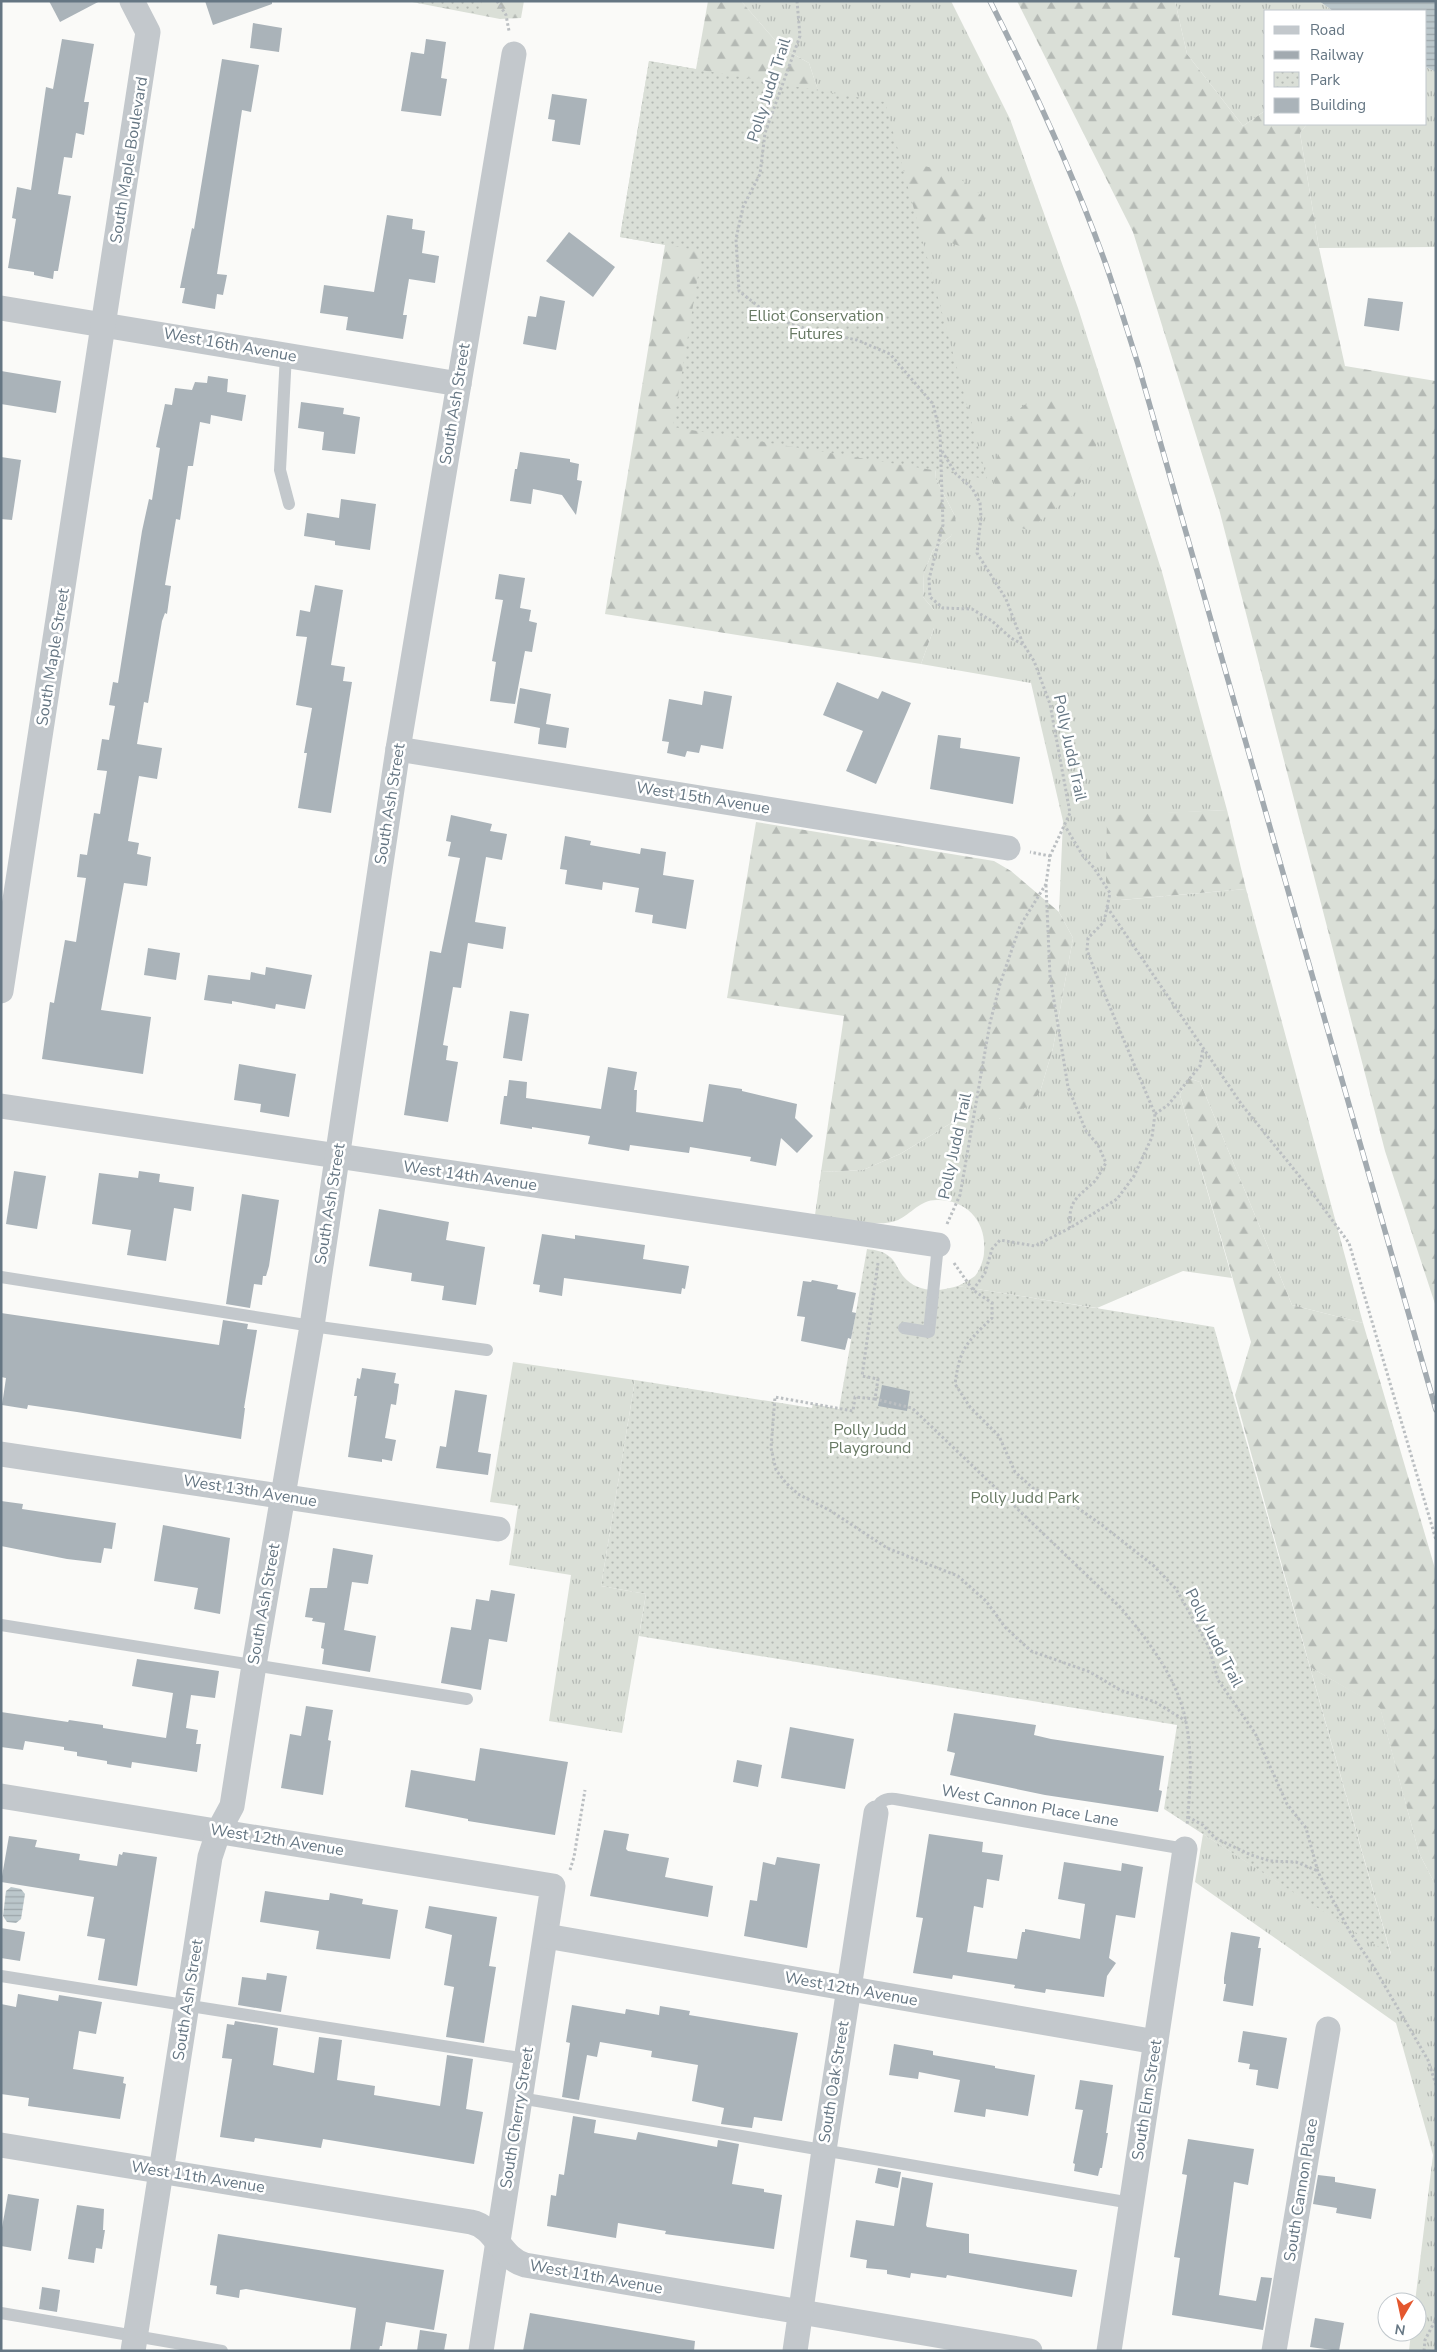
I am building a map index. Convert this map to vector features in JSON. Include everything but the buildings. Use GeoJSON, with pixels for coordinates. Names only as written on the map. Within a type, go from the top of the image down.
{"type":"FeatureCollection","features":[{"type":"Feature","properties":{"kind":"street","name":"South Maple Boulevard"},"geometry":{"type":"LineString","coordinates":[[104,323],[148,32],[132,1]]}},
{"type":"Feature","properties":{"kind":"street","name":"South Ash Street"},"geometry":{"type":"LineString","coordinates":[[134,2343],[210,1857],[219,1830],[232,1806],[312,1326],[398,749],[514,54]]}},
{"type":"Feature","properties":{"kind":"street","name":"West 16th Avenue"},"geometry":{"type":"LineString","coordinates":[[1,308],[104,323],[459,384]]}},
{"type":"Feature","properties":{"kind":"street","name":"South Maple Street"},"geometry":{"type":"LineString","coordinates":[[1,991],[104,323]]}},
{"type":"Feature","properties":{"kind":"street","name":"West 15th Avenue"},"geometry":{"type":"LineString","coordinates":[[398,749],[1008,848]]}},
{"type":"Feature","properties":{"kind":"street","name":"West 14th Avenue"},"geometry":{"type":"LineString","coordinates":[[1,1106],[938,1245]]}},
{"type":"Feature","properties":{"kind":"street","name":"West 13th Avenue"},"geometry":{"type":"LineString","coordinates":[[1,1454],[283,1495],[498,1529]]}},
{"type":"Feature","properties":{"kind":"street","name":"West 12th Avenue"},"geometry":{"type":"LineString","coordinates":[[1,1796],[219,1830],[553,1886]]}},
{"type":"Feature","properties":{"kind":"street","name":"South Oak Street"},"geometry":{"type":"LineString","coordinates":[[795,2351],[876,1813]]}},
{"type":"Feature","properties":{"kind":"street","name":"South Elm Street"},"geometry":{"type":"LineString","coordinates":[[1109,2351],[1185,1849]]}},
{"type":"Feature","properties":{"kind":"street","name":"South Cherry Street"},"geometry":{"type":"LineString","coordinates":[[481,2351],[553,1886]]}},
{"type":"Feature","properties":{"kind":"street","name":"West 12th Avenue"},"geometry":{"type":"LineString","coordinates":[[546,1936],[1156,2042]]}},
{"type":"Feature","properties":{"kind":"street","name":"South Cannon Place"},"geometry":{"type":"LineString","coordinates":[[1274,2351],[1328,2029]]}},
{"type":"Feature","properties":{"kind":"street","name":"West 11th Avenue"},"geometry":{"type":"LineString","coordinates":[[1,2145],[471,2222],[486,2228],[513,2260],[525,2265],[1030,2351]]}},
{"type":"Feature","properties":{"kind":"lane"},"geometry":{"type":"LineString","coordinates":[[286,354],[280,470],[289,504]]}},
{"type":"Feature","properties":{"kind":"lane"},"geometry":{"type":"LineString","coordinates":[[904,1328],[929,1332],[938,1245]]}},
{"type":"Feature","properties":{"kind":"lane"},"geometry":{"type":"LineString","coordinates":[[1,1277],[312,1326],[488,1350]]}},
{"type":"Feature","properties":{"kind":"lane"},"geometry":{"type":"LineString","coordinates":[[1,1625],[468,1698]]}},
{"type":"Feature","properties":{"kind":"lane","name":"West Cannon Place Lane"},"geometry":{"type":"LineString","coordinates":[[876,1813],[881,1802],[895,1799],[1185,1849]]}},
{"type":"Feature","properties":{"kind":"lane"},"geometry":{"type":"LineString","coordinates":[[1,1976],[526,2059]]}},
{"type":"Feature","properties":{"kind":"lane"},"geometry":{"type":"LineString","coordinates":[[520,2098],[1131,2203]]}},
{"type":"Feature","properties":{"kind":"lane"},"geometry":{"type":"LineString","coordinates":[[1,2313],[134,2343],[222,2351]]}},
{"type":"Feature","properties":{"kind":"path"},"geometry":{"type":"LineString","coordinates":[[497,1],[506,16],[514,54]]}},
{"type":"Feature","properties":{"kind":"path","name":"Polly Judd Trail"},"geometry":{"type":"LineString","coordinates":[[797,1],[800,36],[765,133],[760,174],[742,207],[736,239],[738,291],[773,318],[813,332],[857,340],[890,354],[933,404],[940,434],[944,525],[929,579],[930,597],[943,608],[972,609],[992,621],[1011,638],[1024,645],[1034,661],[1050,704],[1070,814],[1050,856],[1046,884],[1020,926],[1000,984],[990,1023],[960,1195],[938,1245],[973,1290],[992,1303],[992,1318],[964,1347],[959,1360],[955,1384],[970,1406],[998,1436],[1015,1472],[1034,1489],[1062,1497],[1102,1525],[1154,1566],[1176,1588],[1208,1647],[1218,1680],[1255,1733],[1287,1804],[1306,1828],[1318,1872],[1350,1932],[1375,1970],[1428,2060],[1436,2085]]}},
{"type":"Feature","properties":{"kind":"path"},"geometry":{"type":"LineString","coordinates":[[941,450],[956,474],[972,488],[980,503],[982,518],[976,554],[1006,599],[1024,645]]}},
{"type":"Feature","properties":{"kind":"path"},"geometry":{"type":"LineString","coordinates":[[973,1290],[986,1274],[992,1249],[1000,1240],[1034,1246],[1070,1228],[1117,1199],[1134,1176],[1152,1137],[1156,1114],[1099,983],[1088,950],[1088,938],[1104,922],[1110,893],[1094,868],[1083,856],[1065,826]]}},
{"type":"Feature","properties":{"kind":"path"},"geometry":{"type":"LineString","coordinates":[[1008,848],[1050,856]]}},
{"type":"Feature","properties":{"kind":"path"},"geometry":{"type":"LineString","coordinates":[[1046,884],[1050,976],[1068,1086],[1086,1131],[1098,1145],[1106,1163],[1096,1180],[1078,1194],[1069,1214],[1070,1228]]}},
{"type":"Feature","properties":{"kind":"path"},"geometry":{"type":"LineString","coordinates":[[1108,907],[1242,1105],[1349,1243],[1436,1540]]}},
{"type":"Feature","properties":{"kind":"path"},"geometry":{"type":"LineString","coordinates":[[1156,1114],[1168,1105],[1200,1066],[1203,1047]]}},
{"type":"Feature","properties":{"kind":"path"},"geometry":{"type":"LineString","coordinates":[[875,1399],[878,1379],[862,1376],[878,1263]]}},
{"type":"Feature","properties":{"kind":"path"},"geometry":{"type":"LineString","coordinates":[[1185,1849],[1190,1753],[1186,1721],[1168,1677],[1145,1636],[1120,1607],[912,1408],[875,1399],[855,1397],[853,1411],[775,1397],[771,1448],[776,1470],[798,1494],[831,1511],[887,1548],[958,1576],[986,1601],[1005,1627],[1030,1651],[1090,1672],[1120,1690],[1155,1702],[1186,1721]]}},
{"type":"Feature","properties":{"kind":"path"},"geometry":{"type":"LineString","coordinates":[[553,1886],[568,1874],[572,1866],[586,1790]]}},
{"type":"Feature","properties":{"kind":"path"},"geometry":{"type":"LineString","coordinates":[[1188,1816],[1202,1825],[1215,1838],[1251,1855],[1270,1861],[1296,1862],[1318,1872]]}},
{"type":"Feature","properties":{"kind":"path"},"geometry":{"type":"LineString","coordinates":[[1424,2351],[1425,2340],[1436,2319]]}},
{"type":"Feature","properties":{"kind":"green space"},"geometry":{"type":"Polygon","coordinates":[[[407,1],[524,1],[521,18],[500,19],[407,1]]]}},
{"type":"Feature","properties":{"kind":"green space"},"geometry":{"type":"Polygon","coordinates":[[[410,1],[482,1],[479,14],[410,1]]]}},
{"type":"Feature","properties":{"kind":"green space"},"geometry":{"type":"Polygon","coordinates":[[[708,1],[741,1],[781,47],[809,63],[932,433],[936,479],[955,516],[956,525],[951,536],[933,550],[924,573],[923,597],[934,610],[934,628],[921,664],[605,614],[665,245],[620,237],[649,61],[696,69],[708,1]]]}},
{"type":"Feature","properties":{"kind":"green space"},"geometry":{"type":"Polygon","coordinates":[[[741,1],[951,1],[1010,119],[1078,308],[1162,572],[1227,810],[1108,816],[1121,900],[1246,889],[1363,1323],[1292,1305],[1200,1082],[1188,1078],[1180,1095],[1232,1278],[1183,1271],[1097,1308],[958,1286],[975,1276],[979,1271],[984,1252],[984,1241],[979,1223],[973,1215],[967,1209],[949,1201],[932,1200],[926,1202],[898,1220],[890,1222],[857,1222],[815,1215],[821,1172],[863,1170],[900,1154],[958,1119],[999,1119],[1040,1092],[1053,1048],[1073,938],[1059,912],[1063,821],[1031,683],[921,664],[934,628],[934,610],[923,597],[924,573],[933,550],[951,536],[955,516],[936,479],[932,433],[900,342],[809,63],[781,47],[741,1]]]}},
{"type":"Feature","properties":{"kind":"green space"},"geometry":{"type":"Polygon","coordinates":[[[1017,1],[1175,1],[1187,54],[1243,126],[1264,111],[1264,125],[1306,125],[1300,133],[1319,248],[1345,366],[1436,381],[1436,1307],[1385,1151],[1219,509],[1133,232],[1017,1]]]}},
{"type":"Feature","properties":{"kind":"green space"},"geometry":{"type":"Polygon","coordinates":[[[1175,1],[1319,1],[1332,10],[1264,10],[1264,111],[1243,126],[1187,54],[1175,1]]]}},
{"type":"Feature","properties":{"kind":"green space","name":"Elliot Conservation Futures"},"geometry":{"type":"Polygon","coordinates":[[[649,61],[885,102],[987,479],[673,427],[702,251],[620,237],[649,61]]]}},
{"type":"Feature","properties":{"kind":"green space"},"geometry":{"type":"Polygon","coordinates":[[[1427,68],[1436,72],[1436,247],[1319,248],[1300,133],[1306,125],[1427,125],[1427,68]]]}},
{"type":"Feature","properties":{"kind":"green space"},"geometry":{"type":"Polygon","coordinates":[[[914,164],[955,176],[972,187],[988,203],[981,235],[962,247],[903,225],[892,177],[914,164]]]}},
{"type":"Feature","properties":{"kind":"green space"},"geometry":{"type":"Polygon","coordinates":[[[1055,396],[1096,428],[1096,457],[1073,495],[1028,530],[1015,526],[1002,510],[993,478],[1004,424],[1024,405],[1055,396]]]}},
{"type":"Feature","properties":{"kind":"green space"},"geometry":{"type":"Polygon","coordinates":[[[1227,810],[1246,889],[1120,900],[1106,882],[1107,815],[1227,810]]]}},
{"type":"Feature","properties":{"kind":"green space"},"geometry":{"type":"Polygon","coordinates":[[[756,822],[994,861],[1011,871],[1059,912],[1073,938],[1053,1048],[1040,1092],[1029,1106],[999,1119],[958,1119],[900,1154],[863,1170],[821,1172],[844,1016],[727,998],[756,822]]]}},
{"type":"Feature","properties":{"kind":"green space"},"geometry":{"type":"Polygon","coordinates":[[[1188,1078],[1200,1082],[1292,1305],[1363,1323],[1436,1572],[1436,1886],[1419,1853],[1380,1708],[1310,1667],[1235,1395],[1251,1342],[1180,1095],[1188,1078]]]}},
{"type":"Feature","properties":{"kind":"green space","name":"Polly Judd Park"},"geometry":{"type":"Polygon","coordinates":[[[867,1249],[879,1251],[887,1255],[894,1261],[901,1274],[909,1282],[929,1290],[958,1286],[1214,1327],[1391,1955],[1164,1809],[1177,1725],[639,1636],[646,1594],[601,1586],[635,1380],[812,1408],[813,1404],[839,1409],[867,1249]]]}},
{"type":"Feature","properties":{"kind":"green space"},"geometry":{"type":"Polygon","coordinates":[[[513,1362],[635,1380],[601,1586],[646,1594],[622,1733],[549,1721],[571,1575],[509,1565],[518,1506],[490,1502],[513,1362]]]}},
{"type":"Feature","properties":{"kind":"green space"},"geometry":{"type":"Polygon","coordinates":[[[1310,1667],[1380,1707],[1419,1853],[1436,1886],[1436,2351],[1409,2351],[1410,2342],[1427,2342],[1427,2292],[1416,2292],[1433,2155],[1396,2023],[1195,1882],[1203,1834],[1391,1954],[1310,1667]]]}},
{"type":"Feature","properties":{"kind":"shaded area"},"geometry":{"type":"Polygon","coordinates":[[[1319,1],[1436,1],[1436,72],[1427,68],[1427,10],[1332,10],[1319,1]]]}},
{"type":"Feature","properties":{"kind":"shaded area"},"geometry":{"type":"Polygon","coordinates":[[[11,1887],[21,1889],[25,1894],[21,1919],[16,1923],[7,1922],[3,1916],[6,1891],[11,1887]]]}},
{"type":"Feature","properties":{"kind":"railway"},"geometry":{"type":"LineString","coordinates":[[990,1],[1022,65],[1066,163],[1093,229],[1122,313],[1436,1410]]}},
{"type":"Feature","properties":{"kind":"park label","name":"Polly Judd Playground"},"geometry":{"type":"Point","coordinates":[870,1439]}}]}
